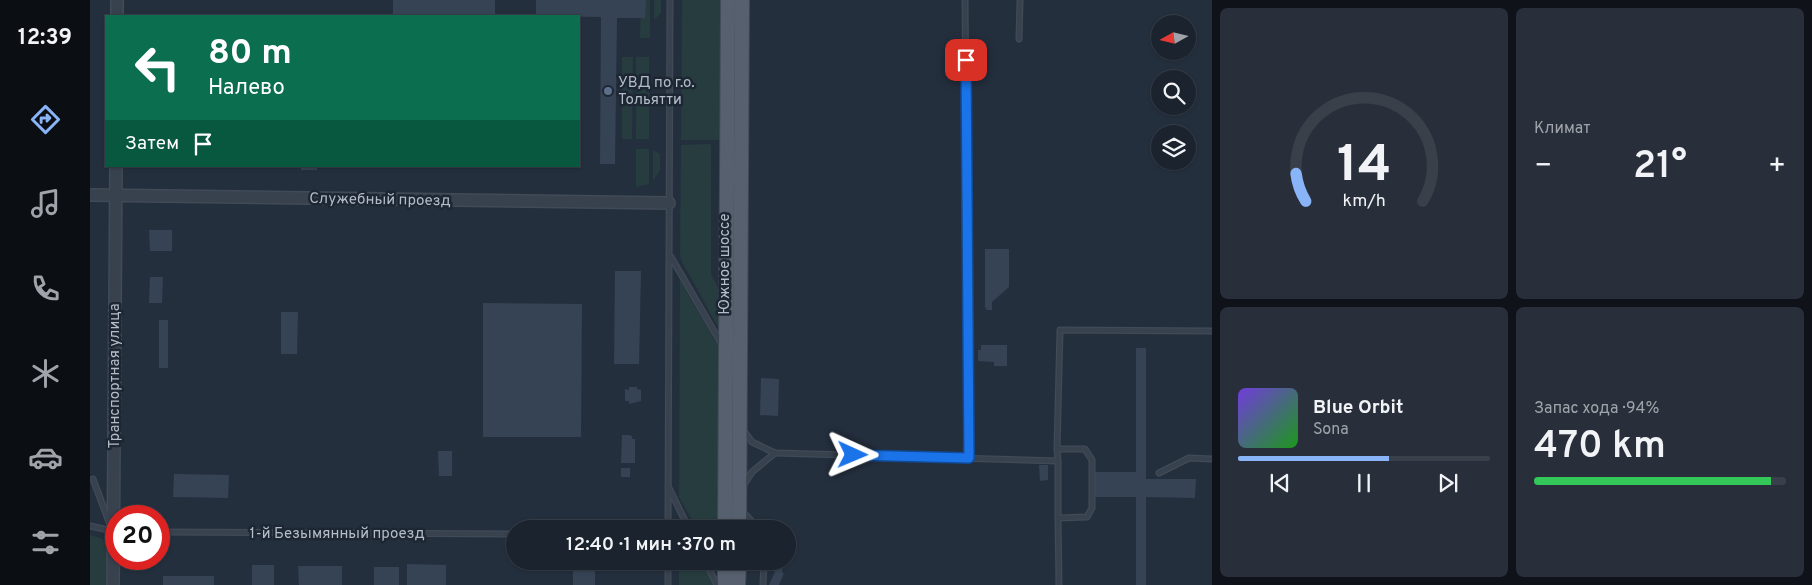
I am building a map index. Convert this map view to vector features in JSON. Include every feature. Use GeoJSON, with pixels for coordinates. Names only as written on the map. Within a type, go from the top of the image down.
{"type":"FeatureCollection","features":[{"type":"Feature","properties":{"kind":"main road","name":"Южное шоссе"},"geometry":{"type":"LineString","coordinates":[[725,520],[728,0]]}},
{"type":"Feature","properties":{"kind":"main road","name":"Южное шоссе"},"geometry":{"type":"LineString","coordinates":[[739,520],[742,0]]}},
{"type":"Feature","properties":{"kind":"main road"},"geometry":{"type":"LineString","coordinates":[[725,570],[725,585]]}},
{"type":"Feature","properties":{"kind":"main road"},"geometry":{"type":"LineString","coordinates":[[738,570],[738,585]]}},
{"type":"Feature","properties":{"kind":"street"},"geometry":{"type":"LineString","coordinates":[[117,0],[117,15]]}},
{"type":"Feature","properties":{"kind":"street","name":"Транспортная улица"},"geometry":{"type":"LineString","coordinates":[[115,505],[116,167]]}},
{"type":"Feature","properties":{"kind":"street","name":"Служебный проезд"},"geometry":{"type":"LineString","coordinates":[[90,195],[669,203]]}},
{"type":"Feature","properties":{"kind":"street","name":"Транспортная улица"},"geometry":{"type":"LineString","coordinates":[[113,585],[114,570]]}},
{"type":"Feature","properties":{"kind":"lane"},"geometry":{"type":"LineString","coordinates":[[668,520],[670,0]]}},
{"type":"Feature","properties":{"kind":"lane"},"geometry":{"type":"LineString","coordinates":[[965,0],[969,458]]}},
{"type":"Feature","properties":{"kind":"lane"},"geometry":{"type":"LineString","coordinates":[[1019,39],[1020,0]]}},
{"type":"Feature","properties":{"kind":"lane"},"geometry":{"type":"LineString","coordinates":[[670,255],[727,354]]}},
{"type":"Feature","properties":{"kind":"lane"},"geometry":{"type":"LineString","coordinates":[[1059,585],[1057,449],[1060,330],[1212,331]]}},
{"type":"Feature","properties":{"kind":"lane"},"geometry":{"type":"LineString","coordinates":[[740,426],[752,442],[775,453],[1058,461]]}},
{"type":"Feature","properties":{"kind":"lane"},"geometry":{"type":"LineString","coordinates":[[1057,449],[1085,449],[1092,460],[1092,508],[1087,518],[1058,518]]}},
{"type":"Feature","properties":{"kind":"lane"},"geometry":{"type":"LineString","coordinates":[[739,493],[752,472],[775,453]]}},
{"type":"Feature","properties":{"kind":"lane"},"geometry":{"type":"LineString","coordinates":[[1159,473],[1189,458],[1212,459]]}},
{"type":"Feature","properties":{"kind":"lane"},"geometry":{"type":"LineString","coordinates":[[93,479],[105,508]]}},
{"type":"Feature","properties":{"kind":"lane"},"geometry":{"type":"LineString","coordinates":[[668,486],[685,520]]}},
{"type":"Feature","properties":{"kind":"lane"},"geometry":{"type":"LineString","coordinates":[[739,508],[750,520]]}},
{"type":"Feature","properties":{"kind":"lane"},"geometry":{"type":"LineString","coordinates":[[90,526],[105,530]]}},
{"type":"Feature","properties":{"kind":"lane","name":"1-й Безымянный проезд"},"geometry":{"type":"LineString","coordinates":[[170,532],[506,534]]}},
{"type":"Feature","properties":{"kind":"lane"},"geometry":{"type":"LineString","coordinates":[[668,570],[668,585]]}},
{"type":"Feature","properties":{"kind":"lane"},"geometry":{"type":"LineString","coordinates":[[710,570],[717,585]]}},
{"type":"Feature","properties":{"kind":"lane"},"geometry":{"type":"LineString","coordinates":[[763,585],[764,570]]}},
{"type":"Feature","properties":{"kind":"green space"},"geometry":{"type":"Polygon","coordinates":[[[641,0],[650,0],[650,38],[640,38],[641,0]]]}},
{"type":"Feature","properties":{"kind":"green space"},"geometry":{"type":"Polygon","coordinates":[[[654,0],[661,0],[661,13],[654,20],[654,0]]]}},
{"type":"Feature","properties":{"kind":"green space"},"geometry":{"type":"Polygon","coordinates":[[[682,0],[722,0],[720,140],[681,140],[682,0]]]}},
{"type":"Feature","properties":{"kind":"green space"},"geometry":{"type":"Polygon","coordinates":[[[622,57],[633,57],[632,139],[622,139],[622,57]]]}},
{"type":"Feature","properties":{"kind":"green space"},"geometry":{"type":"Polygon","coordinates":[[[636,57],[649,57],[649,139],[636,139],[636,57]]]}},
{"type":"Feature","properties":{"kind":"green space"},"geometry":{"type":"Polygon","coordinates":[[[711,144],[711,274],[718,288],[718,327],[680,255],[681,145],[711,144]]]}},
{"type":"Feature","properties":{"kind":"green space"},"geometry":{"type":"Polygon","coordinates":[[[636,149],[649,149],[649,184],[636,187],[636,149]]]}},
{"type":"Feature","properties":{"kind":"green space"},"geometry":{"type":"Polygon","coordinates":[[[653,150],[660,154],[660,170],[653,181],[653,150]]]}},
{"type":"Feature","properties":{"kind":"green space"},"geometry":{"type":"Polygon","coordinates":[[[680,280],[719,348],[717,520],[692,520],[679,497],[680,280]]]}},
{"type":"Feature","properties":{"kind":"green space"},"geometry":{"type":"Polygon","coordinates":[[[90,535],[103,539],[105,542],[107,585],[90,585],[90,535]]]}},
{"type":"Feature","properties":{"kind":"green space"},"geometry":{"type":"Polygon","coordinates":[[[679,570],[707,570],[713,585],[679,585],[679,570]]]}},
{"type":"Feature","properties":{"kind":"building"},"geometry":{"type":"Polygon","coordinates":[[[393,0],[495,0],[495,15],[393,15],[393,0]]]}},
{"type":"Feature","properties":{"kind":"building","name":"УВД по г.о. Тольятти"},"geometry":{"type":"Polygon","coordinates":[[[536,0],[646,0],[645,18],[617,18],[615,164],[600,164],[601,17],[536,15],[536,0]]]}},
{"type":"Feature","properties":{"kind":"building"},"geometry":{"type":"Polygon","coordinates":[[[301,167],[317,167],[317,170],[301,170],[301,167]]]}},
{"type":"Feature","properties":{"kind":"building"},"geometry":{"type":"Polygon","coordinates":[[[149,230],[172,230],[172,251],[150,251],[149,230]]]}},
{"type":"Feature","properties":{"kind":"building"},"geometry":{"type":"Polygon","coordinates":[[[985,249],[1009,249],[1009,287],[992,302],[992,310],[987,310],[985,307],[985,249]]]}},
{"type":"Feature","properties":{"kind":"building"},"geometry":{"type":"Polygon","coordinates":[[[615,271],[641,271],[639,364],[614,364],[615,271]]]}},
{"type":"Feature","properties":{"kind":"building"},"geometry":{"type":"Polygon","coordinates":[[[150,277],[163,277],[162,303],[149,303],[150,277]]]}},
{"type":"Feature","properties":{"kind":"building"},"geometry":{"type":"Polygon","coordinates":[[[483,303],[582,304],[581,437],[483,437],[483,303]]]}},
{"type":"Feature","properties":{"kind":"building"},"geometry":{"type":"Polygon","coordinates":[[[281,312],[298,312],[297,354],[281,354],[281,312]]]}},
{"type":"Feature","properties":{"kind":"building"},"geometry":{"type":"Polygon","coordinates":[[[159,320],[168,320],[168,368],[159,368],[159,320]]]}},
{"type":"Feature","properties":{"kind":"building"},"geometry":{"type":"Polygon","coordinates":[[[981,345],[1007,345],[1007,366],[994,366],[994,362],[978,361],[978,350],[981,350],[981,345]]]}},
{"type":"Feature","properties":{"kind":"building"},"geometry":{"type":"Polygon","coordinates":[[[1136,348],[1146,348],[1146,479],[1196,479],[1195,498],[1146,497],[1146,585],[1136,585],[1136,497],[1095,497],[1094,472],[1136,472],[1136,348]]]}},
{"type":"Feature","properties":{"kind":"building"},"geometry":{"type":"Polygon","coordinates":[[[761,378],[779,379],[778,416],[760,415],[761,378]]]}},
{"type":"Feature","properties":{"kind":"building"},"geometry":{"type":"Polygon","coordinates":[[[629,387],[637,387],[637,389],[641,390],[641,401],[629,404],[629,401],[625,401],[625,389],[629,390],[629,387]]]}},
{"type":"Feature","properties":{"kind":"building"},"geometry":{"type":"Polygon","coordinates":[[[622,435],[629,435],[632,436],[632,439],[635,439],[635,463],[621,463],[622,435]]]}},
{"type":"Feature","properties":{"kind":"building"},"geometry":{"type":"Polygon","coordinates":[[[438,451],[452,451],[452,476],[439,476],[438,451]]]}},
{"type":"Feature","properties":{"kind":"building"},"geometry":{"type":"Polygon","coordinates":[[[1039,465],[1048,465],[1048,480],[1040,481],[1039,465]]]}},
{"type":"Feature","properties":{"kind":"building"},"geometry":{"type":"Polygon","coordinates":[[[621,468],[630,468],[630,477],[621,477],[621,468]]]}},
{"type":"Feature","properties":{"kind":"building"},"geometry":{"type":"Polygon","coordinates":[[[174,474],[229,475],[228,498],[173,497],[174,474]]]}},
{"type":"Feature","properties":{"kind":"building"},"geometry":{"type":"Polygon","coordinates":[[[407,564],[446,565],[446,585],[407,585],[407,564]]]}},
{"type":"Feature","properties":{"kind":"building"},"geometry":{"type":"Polygon","coordinates":[[[252,565],[274,565],[274,585],[252,585],[252,565]]]}},
{"type":"Feature","properties":{"kind":"building"},"geometry":{"type":"Polygon","coordinates":[[[298,566],[342,566],[342,585],[299,585],[298,566]]]}},
{"type":"Feature","properties":{"kind":"building"},"geometry":{"type":"Polygon","coordinates":[[[374,567],[399,567],[399,585],[374,585],[374,567]]]}},
{"type":"Feature","properties":{"kind":"building"},"geometry":{"type":"Polygon","coordinates":[[[573,570],[595,570],[595,585],[573,585],[573,570]]]}},
{"type":"Feature","properties":{"kind":"building"},"geometry":{"type":"Polygon","coordinates":[[[782,570],[782,573],[784,573],[779,585],[769,585],[775,572],[773,571],[782,570]]]}},
{"type":"Feature","properties":{"kind":"building"},"geometry":{"type":"Polygon","coordinates":[[[163,576],[214,576],[214,585],[163,585],[163,576]]]}},
{"type":"Feature","properties":{"kind":"place","name":"УВД по г.о. Тольятти"},"geometry":{"type":"Point","coordinates":[608,91]}},
{"type":"Feature","properties":{"kind":"route"},"geometry":{"type":"LineString","coordinates":[[853,455],[969,458],[966,60]]}}]}
